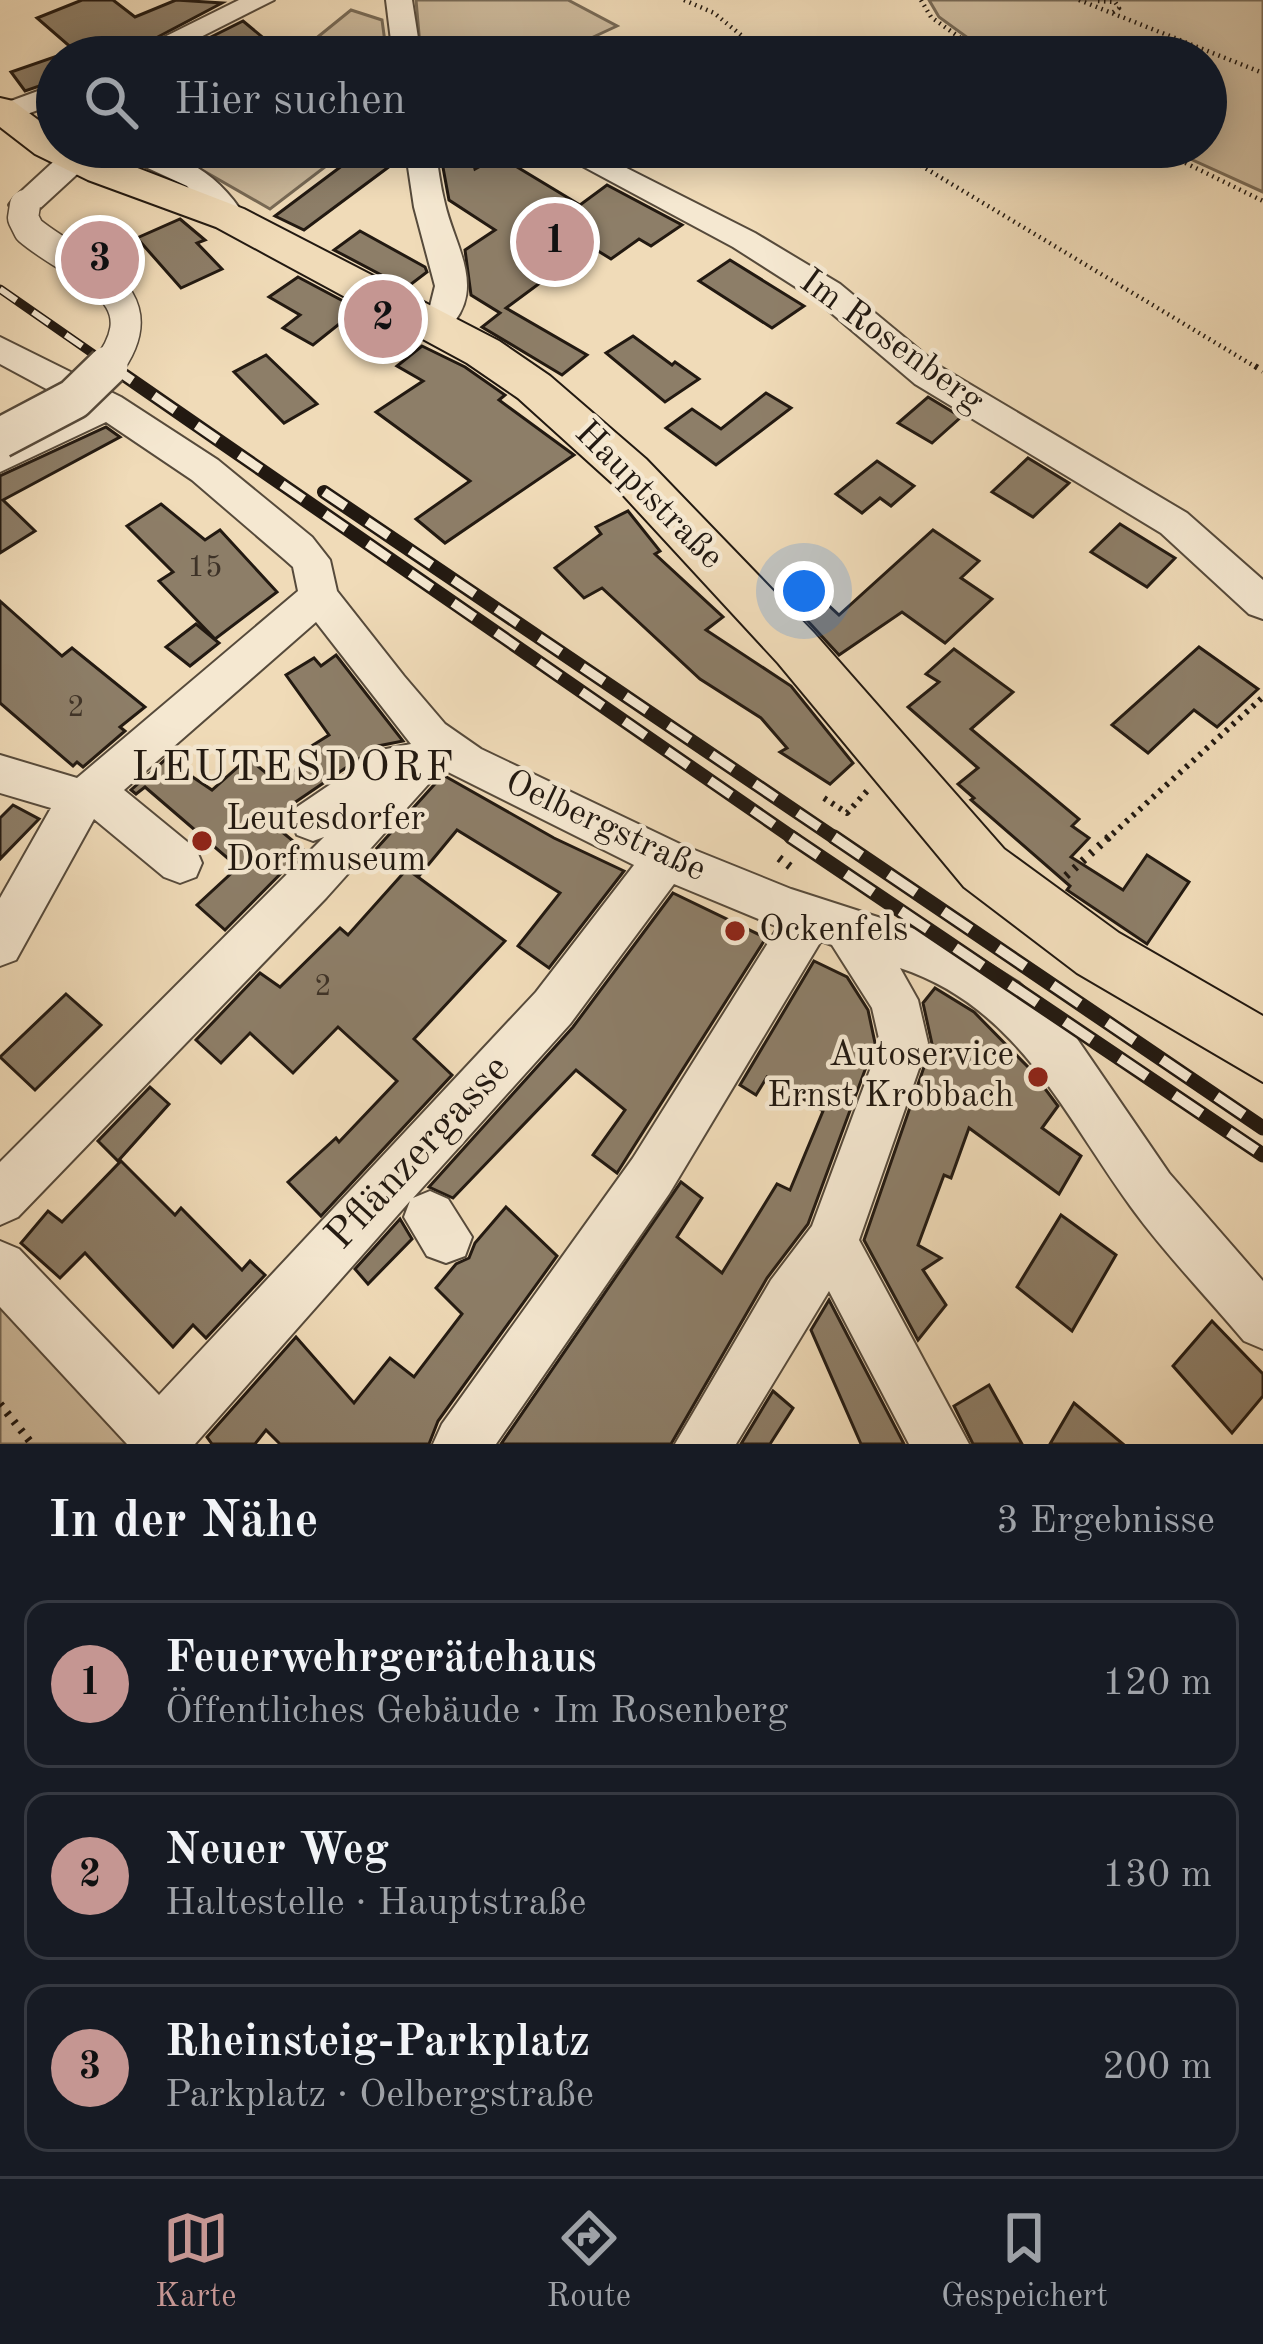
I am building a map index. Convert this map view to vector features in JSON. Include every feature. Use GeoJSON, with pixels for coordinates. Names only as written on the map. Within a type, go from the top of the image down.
{"type":"FeatureCollection","features":[{"type":"Feature","properties":{"kind":"main road","name":"Hauptstraße"},"geometry":{"type":"LineString","coordinates":[[1,113],[36,115]]}},
{"type":"Feature","properties":{"kind":"main road","name":"Hauptstraße"},"geometry":{"type":"LineString","coordinates":[[146,168],[230,218],[433,324],[534,387],[628,471],[796,648],[957,841],[1036,911],[1263,1052]]}},
{"type":"Feature","properties":{"kind":"street"},"geometry":{"type":"LineString","coordinates":[[183,36],[261,0]]}},
{"type":"Feature","properties":{"kind":"street"},"geometry":{"type":"LineString","coordinates":[[399,0],[404,36]]}},
{"type":"Feature","properties":{"kind":"street"},"geometry":{"type":"LineString","coordinates":[[1,113],[36,115]]}},
{"type":"Feature","properties":{"kind":"street"},"geometry":{"type":"LineString","coordinates":[[0,438],[55,415],[92,386],[116,355],[124,323],[117,295],[108,283],[31,232],[22,218],[40,168]]}},
{"type":"Feature","properties":{"kind":"street"},"geometry":{"type":"LineString","coordinates":[[178,168],[216,191],[230,218]]}},
{"type":"Feature","properties":{"kind":"street"},"geometry":{"type":"LineString","coordinates":[[424,168],[433,219],[452,270],[452,298],[446,313],[433,324]]}},
{"type":"Feature","properties":{"kind":"street","name":"Im Rosenberg"},"geometry":{"type":"LineString","coordinates":[[603,168],[744,240],[828,292],[927,375],[1174,523],[1263,603]]}},
{"type":"Feature","properties":{"kind":"street","name":"Oelbergstraße"},"geometry":{"type":"LineString","coordinates":[[0,350],[108,406],[205,470],[311,560],[319,596],[429,748],[666,859],[829,924],[948,964],[1037,1027],[1151,1191],[1263,1322]]}},
{"type":"Feature","properties":{"kind":"street"},"geometry":{"type":"LineString","coordinates":[[0,459],[108,406]]}},
{"type":"Feature","properties":{"kind":"street"},"geometry":{"type":"LineString","coordinates":[[0,944],[83,800],[319,596]]}},
{"type":"Feature","properties":{"kind":"street"},"geometry":{"type":"LineString","coordinates":[[313,821],[429,748]]}},
{"type":"Feature","properties":{"kind":"street"},"geometry":{"type":"LineString","coordinates":[[0,1198],[293,900],[429,748]]}},
{"type":"Feature","properties":{"kind":"street"},"geometry":{"type":"LineString","coordinates":[[0,774],[83,800],[105,800],[180,863]]}},
{"type":"Feature","properties":{"kind":"street","name":"Pflänzergasse"},"geometry":{"type":"LineString","coordinates":[[163,1440],[419,1205],[553,1008],[666,859]]}},
{"type":"Feature","properties":{"kind":"street"},"geometry":{"type":"LineString","coordinates":[[461,1444],[829,924],[894,1000],[904,1043],[832,1243],[790,1299],[704,1444]]}},
{"type":"Feature","properties":{"kind":"street"},"geometry":{"type":"LineString","coordinates":[[832,1243],[940,1444]]}},
{"type":"Feature","properties":{"kind":"street"},"geometry":{"type":"LineString","coordinates":[[0,1268],[163,1440]]}},
{"type":"Feature","properties":{"kind":"path"},"geometry":{"type":"LineString","coordinates":[[684,0],[715,13],[743,36]]}},
{"type":"Feature","properties":{"kind":"path"},"geometry":{"type":"LineString","coordinates":[[921,0],[931,17],[958,36]]}},
{"type":"Feature","properties":{"kind":"path"},"geometry":{"type":"LineString","coordinates":[[1078,0],[1168,36]]}},
{"type":"Feature","properties":{"kind":"path"},"geometry":{"type":"LineString","coordinates":[[1098,1],[1115,2],[1119,8],[1111,14]]}},
{"type":"Feature","properties":{"kind":"path"},"geometry":{"type":"LineString","coordinates":[[1227,59],[1263,73]]}},
{"type":"Feature","properties":{"kind":"path"},"geometry":{"type":"LineString","coordinates":[[922,168],[1191,322],[1263,371]]}},
{"type":"Feature","properties":{"kind":"path"},"geometry":{"type":"LineString","coordinates":[[1196,168],[1263,201]]}},
{"type":"Feature","properties":{"kind":"path"},"geometry":{"type":"LineString","coordinates":[[1036,911],[1098,843],[1263,697]]}},
{"type":"Feature","properties":{"kind":"path"},"geometry":{"type":"LineString","coordinates":[[824,798],[847,813],[873,786]]}},
{"type":"Feature","properties":{"kind":"path"},"geometry":{"type":"LineString","coordinates":[[0,1404],[32,1444]]}},
{"type":"Feature","properties":{"kind":"shaded area"},"geometry":{"type":"Polygon","coordinates":[[[416,0],[568,0],[617,26],[595,36],[419,36],[416,0]]]}},
{"type":"Feature","properties":{"kind":"shaded area"},"geometry":{"type":"Polygon","coordinates":[[[929,0],[1263,0],[1263,192],[1210,168],[1227,168],[1227,36],[965,36],[939,17],[929,0]]]}},
{"type":"Feature","properties":{"kind":"shaded area"},"geometry":{"type":"Polygon","coordinates":[[[351,10],[382,20],[384,36],[319,36],[351,10]]]}},
{"type":"Feature","properties":{"kind":"shaded area"},"geometry":{"type":"Polygon","coordinates":[[[199,168],[324,168],[270,209],[199,168]]]}},
{"type":"Feature","properties":{"kind":"shaded area"},"geometry":{"type":"Polygon","coordinates":[[[0,1306],[128,1444],[0,1444],[0,1306]]]}},
{"type":"Feature","properties":{"kind":"building"},"geometry":{"type":"Polygon","coordinates":[[[82,0],[113,0],[135,17],[176,0],[222,3],[160,36],[58,36],[37,18],[82,0]]]}},
{"type":"Feature","properties":{"kind":"building"},"geometry":{"type":"Polygon","coordinates":[[[243,21],[261,36],[213,36],[243,21]]]}},
{"type":"Feature","properties":{"kind":"building"},"geometry":{"type":"Polygon","coordinates":[[[36,63],[36,87],[25,91],[11,72],[36,63]]]}},
{"type":"Feature","properties":{"kind":"building"},"geometry":{"type":"Polygon","coordinates":[[[339,168],[387,168],[304,230],[275,216],[339,168]]]}},
{"type":"Feature","properties":{"kind":"building"},"geometry":{"type":"Polygon","coordinates":[[[443,168],[519,168],[580,205],[607,185],[682,225],[651,246],[639,239],[611,259],[590,246],[506,308],[587,355],[562,375],[482,327],[500,313],[471,295],[465,250],[495,230],[449,200],[443,168]]]}},
{"type":"Feature","properties":{"kind":"building"},"geometry":{"type":"Polygon","coordinates":[[[180,219],[205,240],[197,243],[222,269],[181,288],[137,238],[180,219]]]}},
{"type":"Feature","properties":{"kind":"building"},"geometry":{"type":"Polygon","coordinates":[[[360,231],[427,272],[406,288],[334,250],[360,231]]]}},
{"type":"Feature","properties":{"kind":"building"},"geometry":{"type":"Polygon","coordinates":[[[730,260],[804,306],[772,328],[699,281],[730,260]]]}},
{"type":"Feature","properties":{"kind":"building"},"geometry":{"type":"Polygon","coordinates":[[[298,277],[358,309],[313,345],[283,328],[300,315],[269,297],[298,277]]]}},
{"type":"Feature","properties":{"kind":"building"},"geometry":{"type":"Polygon","coordinates":[[[633,336],[699,379],[665,402],[606,353],[633,336]]]}},
{"type":"Feature","properties":{"kind":"building"},"geometry":{"type":"Polygon","coordinates":[[[422,346],[465,367],[505,395],[499,400],[574,455],[445,543],[416,519],[470,481],[376,412],[423,381],[397,366],[422,346]]]}},
{"type":"Feature","properties":{"kind":"building"},"geometry":{"type":"Polygon","coordinates":[[[266,355],[317,404],[284,423],[234,372],[266,355]]]}},
{"type":"Feature","properties":{"kind":"building"},"geometry":{"type":"Polygon","coordinates":[[[766,393],[791,408],[716,465],[666,428],[692,409],[721,429],[766,393]]]}},
{"type":"Feature","properties":{"kind":"building"},"geometry":{"type":"Polygon","coordinates":[[[928,397],[961,417],[932,443],[898,423],[928,397]]]}},
{"type":"Feature","properties":{"kind":"building"},"geometry":{"type":"Polygon","coordinates":[[[106,427],[120,437],[3,500],[35,531],[0,553],[0,476],[106,427]]]}},
{"type":"Feature","properties":{"kind":"building"},"geometry":{"type":"Polygon","coordinates":[[[1028,458],[1069,483],[1033,517],[992,492],[1028,458]]]}},
{"type":"Feature","properties":{"kind":"building"},"geometry":{"type":"Polygon","coordinates":[[[877,461],[914,486],[891,506],[880,498],[862,513],[836,494],[877,461]]]}},
{"type":"Feature","properties":{"kind":"building"},"geometry":{"type":"Polygon","coordinates":[[[161,504],[205,540],[220,530],[277,592],[215,639],[159,581],[173,572],[127,526],[161,504]]]}},
{"type":"Feature","properties":{"kind":"building"},"geometry":{"type":"Polygon","coordinates":[[[628,511],[660,551],[655,554],[723,617],[706,630],[791,686],[853,763],[830,784],[780,752],[787,748],[761,718],[700,679],[602,588],[584,598],[555,568],[601,534],[596,527],[628,511]]]}},
{"type":"Feature","properties":{"kind":"building"},"geometry":{"type":"Polygon","coordinates":[[[1120,524],[1175,558],[1147,587],[1091,552],[1120,524]]]}},
{"type":"Feature","properties":{"kind":"building"},"geometry":{"type":"Polygon","coordinates":[[[933,530],[979,561],[961,578],[992,599],[945,643],[902,612],[839,655],[782,593],[801,580],[839,615],[933,530]]]}},
{"type":"Feature","properties":{"kind":"building"},"geometry":{"type":"Polygon","coordinates":[[[0,601],[62,656],[72,648],[145,707],[83,767],[77,762],[73,766],[0,703],[0,601]]]}},
{"type":"Feature","properties":{"kind":"building"},"geometry":{"type":"Polygon","coordinates":[[[196,624],[219,643],[190,666],[166,647],[196,624]]]}},
{"type":"Feature","properties":{"kind":"building"},"geometry":{"type":"Polygon","coordinates":[[[1199,647],[1258,689],[1217,727],[1194,710],[1148,753],[1112,725],[1199,647]]]}},
{"type":"Feature","properties":{"kind":"building"},"geometry":{"type":"Polygon","coordinates":[[[954,649],[1013,692],[971,729],[1079,819],[1072,826],[1089,838],[1071,857],[1123,890],[1147,855],[1189,882],[1147,944],[1067,890],[1070,886],[958,784],[978,768],[908,707],[939,682],[926,674],[954,649]]]}},
{"type":"Feature","properties":{"kind":"building"},"geometry":{"type":"Polygon","coordinates":[[[336,655],[403,741],[378,746],[294,803],[281,831],[304,850],[225,930],[197,905],[238,867],[145,787],[136,794],[131,790],[166,759],[212,790],[248,758],[277,782],[320,753],[313,745],[329,735],[286,675],[314,658],[321,666],[336,655]]]}},
{"type":"Feature","properties":{"kind":"building"},"geometry":{"type":"Polygon","coordinates":[[[443,775],[554,838],[624,871],[549,968],[518,946],[560,893],[457,830],[419,876],[377,848],[443,775]]]}},
{"type":"Feature","properties":{"kind":"building"},"geometry":{"type":"Polygon","coordinates":[[[13,805],[39,819],[0,859],[0,818],[13,805]]]}},
{"type":"Feature","properties":{"kind":"building"},"geometry":{"type":"Polygon","coordinates":[[[407,869],[505,941],[414,1039],[452,1075],[321,1216],[288,1182],[336,1138],[339,1142],[397,1081],[338,1027],[293,1073],[250,1033],[221,1063],[196,1040],[260,973],[280,987],[340,928],[348,935],[407,869]]]}},
{"type":"Feature","properties":{"kind":"building"},"geometry":{"type":"Polygon","coordinates":[[[673,893],[766,938],[617,1173],[593,1155],[625,1110],[576,1070],[453,1198],[429,1187],[573,1027],[673,893]]]}},
{"type":"Feature","properties":{"kind":"building"},"geometry":{"type":"Polygon","coordinates":[[[814,961],[847,977],[868,1010],[875,1043],[808,1224],[767,1278],[671,1444],[501,1444],[681,1182],[702,1198],[677,1237],[722,1273],[777,1184],[790,1190],[823,1111],[767,1077],[756,1095],[740,1085],[814,961]]]}},
{"type":"Feature","properties":{"kind":"building"},"geometry":{"type":"Polygon","coordinates":[[[935,988],[974,1012],[1031,1070],[1058,1106],[1042,1128],[1081,1156],[1059,1194],[969,1128],[951,1178],[944,1175],[918,1245],[941,1258],[923,1270],[946,1305],[918,1340],[864,1240],[932,1044],[923,1003],[935,988]]]}},
{"type":"Feature","properties":{"kind":"building"},"geometry":{"type":"Polygon","coordinates":[[[66,994],[101,1025],[35,1090],[0,1057],[66,994]]]}},
{"type":"Feature","properties":{"kind":"building"},"geometry":{"type":"Polygon","coordinates":[[[150,1087],[169,1104],[118,1161],[98,1141],[150,1087]]]}},
{"type":"Feature","properties":{"kind":"building"},"geometry":{"type":"Polygon","coordinates":[[[121,1161],[175,1215],[181,1208],[242,1270],[250,1261],[265,1275],[206,1338],[193,1325],[173,1347],[85,1253],[60,1278],[21,1243],[48,1211],[62,1222],[121,1161]]]}},
{"type":"Feature","properties":{"kind":"building"},"geometry":{"type":"Polygon","coordinates":[[[506,1207],[557,1256],[438,1421],[429,1444],[280,1444],[266,1430],[255,1444],[212,1444],[207,1437],[296,1337],[354,1403],[390,1358],[414,1377],[462,1314],[436,1288],[456,1264],[469,1258],[475,1243],[506,1207]]]}},
{"type":"Feature","properties":{"kind":"building"},"geometry":{"type":"Polygon","coordinates":[[[1061,1215],[1116,1255],[1072,1331],[1017,1287],[1061,1215]]]}},
{"type":"Feature","properties":{"kind":"building"},"geometry":{"type":"Polygon","coordinates":[[[400,1219],[412,1239],[368,1284],[355,1269],[400,1219]]]}},
{"type":"Feature","properties":{"kind":"building"},"geometry":{"type":"Polygon","coordinates":[[[829,1300],[904,1444],[861,1444],[811,1330],[829,1300]]]}},
{"type":"Feature","properties":{"kind":"building"},"geometry":{"type":"Polygon","coordinates":[[[1212,1321],[1263,1374],[1263,1396],[1232,1433],[1173,1366],[1212,1321]]]}},
{"type":"Feature","properties":{"kind":"building"},"geometry":{"type":"Polygon","coordinates":[[[989,1385],[1022,1444],[973,1444],[954,1406],[989,1385]]]}},
{"type":"Feature","properties":{"kind":"building"},"geometry":{"type":"Polygon","coordinates":[[[773,1391],[793,1408],[770,1444],[741,1444],[773,1391]]]}},
{"type":"Feature","properties":{"kind":"building"},"geometry":{"type":"Polygon","coordinates":[[[1074,1403],[1123,1444],[1050,1444],[1074,1403]]]}},
{"type":"Feature","properties":{"kind":"railway"},"geometry":{"type":"LineString","coordinates":[[0,289],[115,369]]}},
{"type":"Feature","properties":{"kind":"railway"},"geometry":{"type":"LineString","coordinates":[[111,366],[796,840]]}},
{"type":"Feature","properties":{"kind":"railway"},"geometry":{"type":"LineString","coordinates":[[324,492],[838,840]]}},
{"type":"Feature","properties":{"kind":"railway"},"geometry":{"type":"LineString","coordinates":[[791,837],[1263,1155]]}},
{"type":"Feature","properties":{"kind":"railway"},"geometry":{"type":"LineString","coordinates":[[834,837],[1263,1128]]}},
{"type":"Feature","properties":{"kind":"place","name":"Feuerwehrgerätehaus"},"geometry":{"type":"Point","coordinates":[555,242]}},
{"type":"Feature","properties":{"kind":"place","name":"Rheinsteig-Parkplatz"},"geometry":{"type":"Point","coordinates":[100,260]}},
{"type":"Feature","properties":{"kind":"place","name":"Neuer Weg"},"geometry":{"type":"Point","coordinates":[383,319]}},
{"type":"Feature","properties":{"kind":"place","name":"Leutesdorfer Dorfmuseum"},"geometry":{"type":"Point","coordinates":[202,841]}},
{"type":"Feature","properties":{"kind":"place","name":"Ockenfels"},"geometry":{"type":"Point","coordinates":[735,931]}},
{"type":"Feature","properties":{"kind":"place","name":"Autoservice Ernst Krobbach"},"geometry":{"type":"Point","coordinates":[1038,1077]}},
{"type":"Feature","properties":{"kind":"district","name":"LEUTESDORF"},"geometry":{"type":"Point","coordinates":[294,769]}}]}
